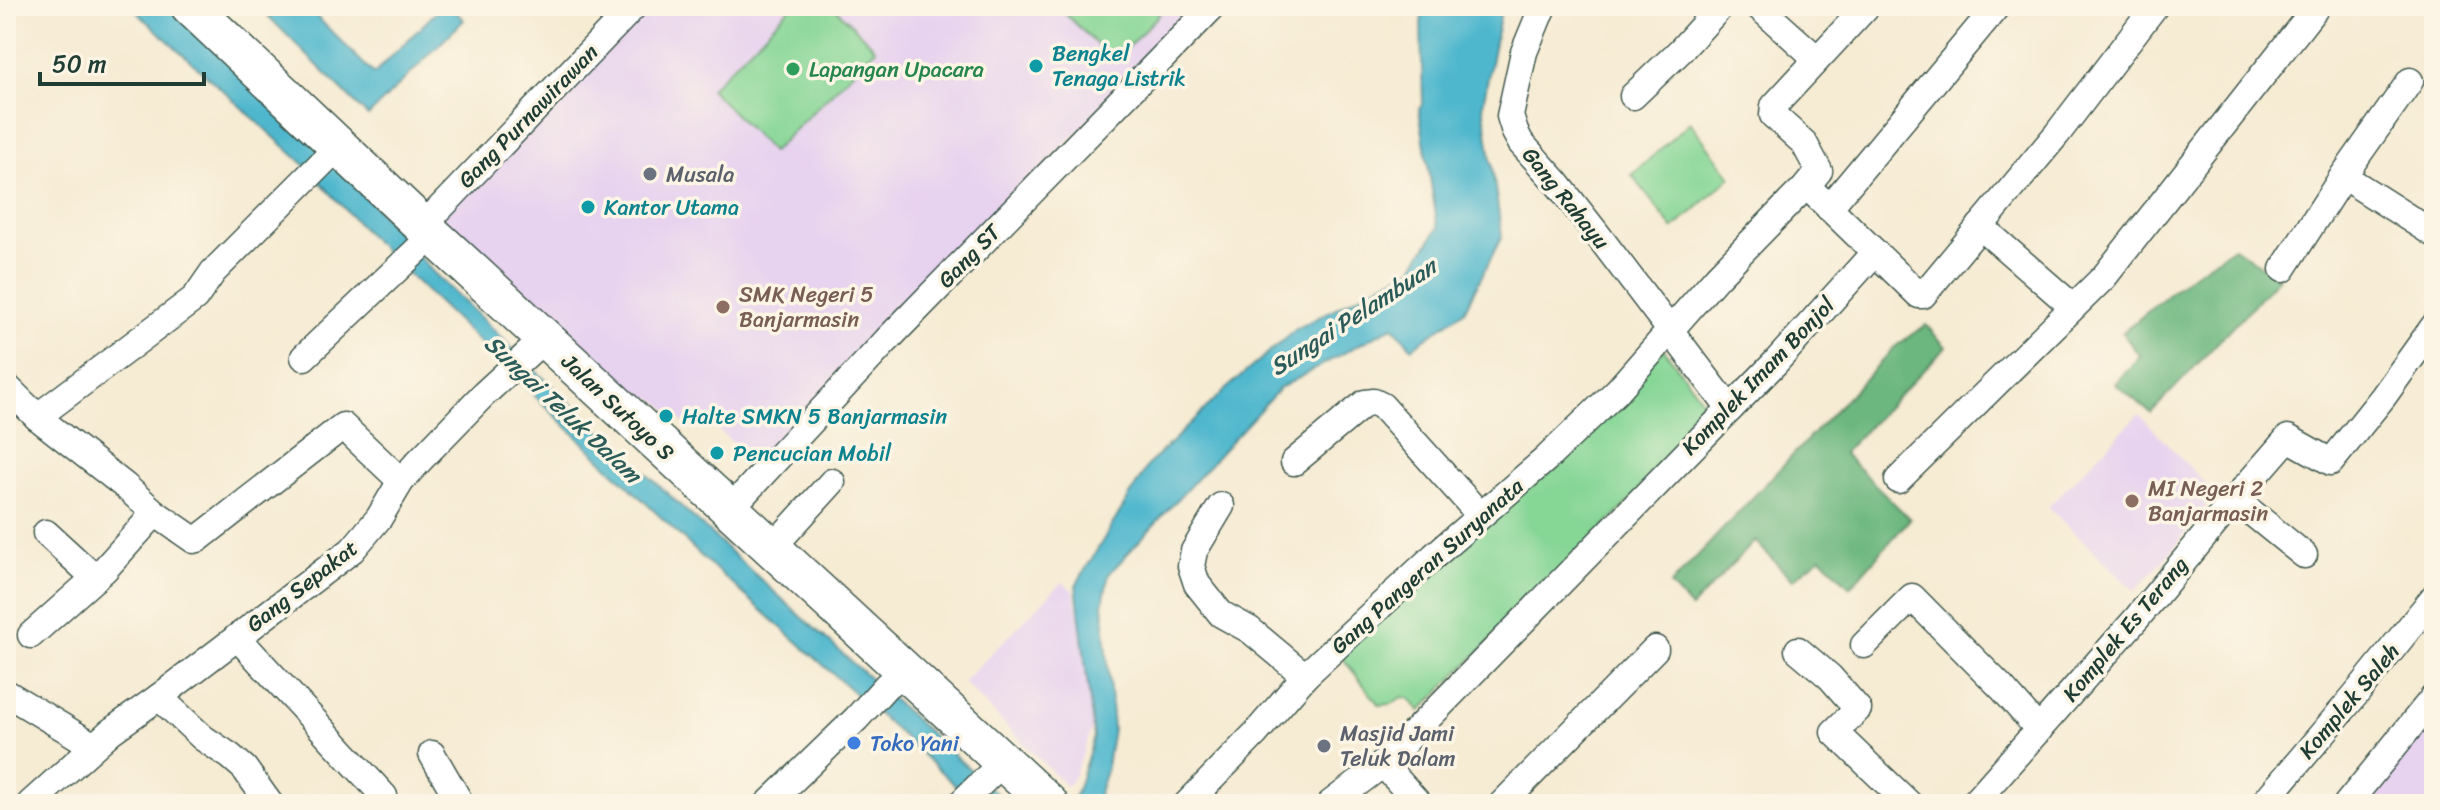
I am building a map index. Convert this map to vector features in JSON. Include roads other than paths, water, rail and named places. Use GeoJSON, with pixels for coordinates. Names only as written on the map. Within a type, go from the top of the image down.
{"type":"FeatureCollection","features":[{"type":"Feature","properties":{"kind":"highway","name":"Jalan Sutoyo S"},"geometry":{"type":"LineString","coordinates":[[190,6],[335,150],[418,245],[729,510],[771,549],[896,679],[995,770],[1041,797]]}},
{"type":"Feature","properties":{"kind":"street","name":"Gang Purnawirawan"},"geometry":{"type":"LineString","coordinates":[[304,357],[418,245],[634,6]]}},
{"type":"Feature","properties":{"kind":"street","name":"Gang ST"},"geometry":{"type":"LineString","coordinates":[[729,510],[887,340],[1213,6]]}},
{"type":"Feature","properties":{"kind":"street","name":"Gang Rahayu"},"geometry":{"type":"LineString","coordinates":[[1543,6],[1524,52],[1510,116],[1515,132],[1669,330]]}},
{"type":"Feature","properties":{"kind":"street"},"geometry":{"type":"LineString","coordinates":[[1633,96],[1721,6]]}},
{"type":"Feature","properties":{"kind":"street"},"geometry":{"type":"LineString","coordinates":[[1758,6],[1817,59]]}},
{"type":"Feature","properties":{"kind":"street"},"geometry":{"type":"LineString","coordinates":[[1804,189],[1819,171],[1804,143],[1777,120],[1772,111],[1867,6]]}},
{"type":"Feature","properties":{"kind":"street"},"geometry":{"type":"LineString","coordinates":[[1829,208],[1997,6]]}},
{"type":"Feature","properties":{"kind":"street"},"geometry":{"type":"LineString","coordinates":[[1804,189],[1814,193],[1874,253],[1919,295],[1923,295],[2057,134],[2155,6]]}},
{"type":"Feature","properties":{"kind":"street"},"geometry":{"type":"LineString","coordinates":[[1898,480],[2119,258],[2317,6]]}},
{"type":"Feature","properties":{"kind":"street"},"geometry":{"type":"LineString","coordinates":[[2283,269],[2410,81]]}},
{"type":"Feature","properties":{"kind":"street"},"geometry":{"type":"LineString","coordinates":[[37,417],[195,298],[213,272],[335,150]]}},
{"type":"Feature","properties":{"kind":"street"},"geometry":{"type":"LineString","coordinates":[[2343,176],[2434,234]]}},
{"type":"Feature","properties":{"kind":"street","name":"Gang Pangeran Suryanata"},"geometry":{"type":"LineString","coordinates":[[1187,804],[1255,734],[1305,676],[1617,391],[1727,267],[1804,189]]}},
{"type":"Feature","properties":{"kind":"street"},"geometry":{"type":"LineString","coordinates":[[1980,226],[2073,307]]}},
{"type":"Feature","properties":{"kind":"street","name":"Komplek Imam Bonjol"},"geometry":{"type":"LineString","coordinates":[[1330,804],[1383,764],[1730,409],[1874,253]]}},
{"type":"Feature","properties":{"kind":"street"},"geometry":{"type":"LineString","coordinates":[[1669,330],[1730,409]]}},
{"type":"Feature","properties":{"kind":"street","name":"Komplek Es Terang"},"geometry":{"type":"LineString","coordinates":[[1973,804],[2137,618],[2288,438],[2331,462],[2431,337]]}},
{"type":"Feature","properties":{"kind":"street","name":"Gang Sepakat"},"geometry":{"type":"LineString","coordinates":[[30,804],[110,732],[352,550],[379,518],[401,481],[536,346]]}},
{"type":"Feature","properties":{"kind":"street"},"geometry":{"type":"LineString","coordinates":[[6,386],[37,417],[155,513],[194,540],[342,426],[401,481]]}},
{"type":"Feature","properties":{"kind":"street"},"geometry":{"type":"LineString","coordinates":[[1294,462],[1365,403],[1374,402],[1382,406],[1480,515]]}},
{"type":"Feature","properties":{"kind":"street"},"geometry":{"type":"LineString","coordinates":[[771,549],[832,482]]}},
{"type":"Feature","properties":{"kind":"street"},"geometry":{"type":"LineString","coordinates":[[2235,499],[2304,555]]}},
{"type":"Feature","properties":{"kind":"street"},"geometry":{"type":"LineString","coordinates":[[1221,506],[1194,551],[1191,566],[1197,584],[1221,614],[1250,630],[1305,676]]}},
{"type":"Feature","properties":{"kind":"street"},"geometry":{"type":"LineString","coordinates":[[31,635],[95,578],[155,513]]}},
{"type":"Feature","properties":{"kind":"street"},"geometry":{"type":"LineString","coordinates":[[46,533],[95,578]]}},
{"type":"Feature","properties":{"kind":"street"},"geometry":{"type":"LineString","coordinates":[[1864,645],[1912,597],[2039,730]]}},
{"type":"Feature","properties":{"kind":"street","name":"Komplek Saleh"},"geometry":{"type":"LineString","coordinates":[[2263,804],[2434,597]]}},
{"type":"Feature","properties":{"kind":"street"},"geometry":{"type":"LineString","coordinates":[[237,637],[384,796]]}},
{"type":"Feature","properties":{"kind":"street"},"geometry":{"type":"LineString","coordinates":[[1502,804],[1655,649]]}},
{"type":"Feature","properties":{"kind":"street"},"geometry":{"type":"LineString","coordinates":[[1798,650],[1830,677],[1858,709],[1834,732],[1909,804]]}},
{"type":"Feature","properties":{"kind":"street"},"geometry":{"type":"LineString","coordinates":[[768,804],[896,679]]}},
{"type":"Feature","properties":{"kind":"street"},"geometry":{"type":"LineString","coordinates":[[6,693],[94,746]]}},
{"type":"Feature","properties":{"kind":"street"},"geometry":{"type":"LineString","coordinates":[[159,697],[203,738],[244,768],[270,804]]}},
{"type":"Feature","properties":{"kind":"street"},"geometry":{"type":"LineString","coordinates":[[2347,804],[2434,697]]}},
{"type":"Feature","properties":{"kind":"street"},"geometry":{"type":"LineString","coordinates":[[432,754],[461,804]]}},
{"type":"Feature","properties":{"kind":"street"},"geometry":{"type":"LineString","coordinates":[[1383,764],[1419,804]]}},
{"type":"Feature","properties":{"kind":"street"},"geometry":{"type":"LineString","coordinates":[[961,804],[995,770]]}},
{"type":"Feature","properties":{"kind":"water","name":"Sungai Teluk Dalam"},"geometry":{"type":"Polygon","coordinates":[[[130,6],[169,6],[318,143],[433,272],[538,373],[1008,804],[975,804],[701,556],[371,238],[308,168],[130,6]]]}},
{"type":"Feature","properties":{"kind":"water"},"geometry":{"type":"Polygon","coordinates":[[[258,6],[306,6],[374,74],[442,6],[450,6],[464,20],[368,116],[258,6]]]}},
{"type":"Feature","properties":{"kind":"water","name":"Sungai Pelambuan"},"geometry":{"type":"Polygon","coordinates":[[[1424,6],[1502,6],[1483,104],[1502,236],[1464,311],[1412,348],[1393,326],[1280,388],[1109,574],[1103,603],[1113,729],[1106,771],[1095,804],[1067,804],[1076,794],[1094,737],[1076,585],[1149,464],[1226,389],[1296,329],[1412,268],[1438,228],[1419,109],[1423,104],[1421,23],[1424,6]]]}},
{"type":"Feature","properties":{"kind":"place","name":"Bengkel Tenaga Listrik"},"geometry":{"type":"Point","coordinates":[1036,66]}},
{"type":"Feature","properties":{"kind":"place","name":"Lapangan Upacara"},"geometry":{"type":"Point","coordinates":[793,69]}},
{"type":"Feature","properties":{"kind":"place","name":"Musala"},"geometry":{"type":"Point","coordinates":[650,174]}},
{"type":"Feature","properties":{"kind":"place","name":"Kantor Utama"},"geometry":{"type":"Point","coordinates":[588,207]}},
{"type":"Feature","properties":{"kind":"place","name":"SMK Negeri 5 Banjarmasin"},"geometry":{"type":"Point","coordinates":[723,307]}},
{"type":"Feature","properties":{"kind":"place","name":"Halte SMKN 5 Banjarmasin"},"geometry":{"type":"Point","coordinates":[666,416]}},
{"type":"Feature","properties":{"kind":"place","name":"Pencucian Mobil"},"geometry":{"type":"Point","coordinates":[717,453]}},
{"type":"Feature","properties":{"kind":"place","name":"MI Negeri 2 Banjarmasin"},"geometry":{"type":"Point","coordinates":[2132,501]}},
{"type":"Feature","properties":{"kind":"place","name":"Toko Yani"},"geometry":{"type":"Point","coordinates":[854,743]}},
{"type":"Feature","properties":{"kind":"place","name":"Masjid Jami Teluk Dalam"},"geometry":{"type":"Point","coordinates":[1324,746]}}]}
